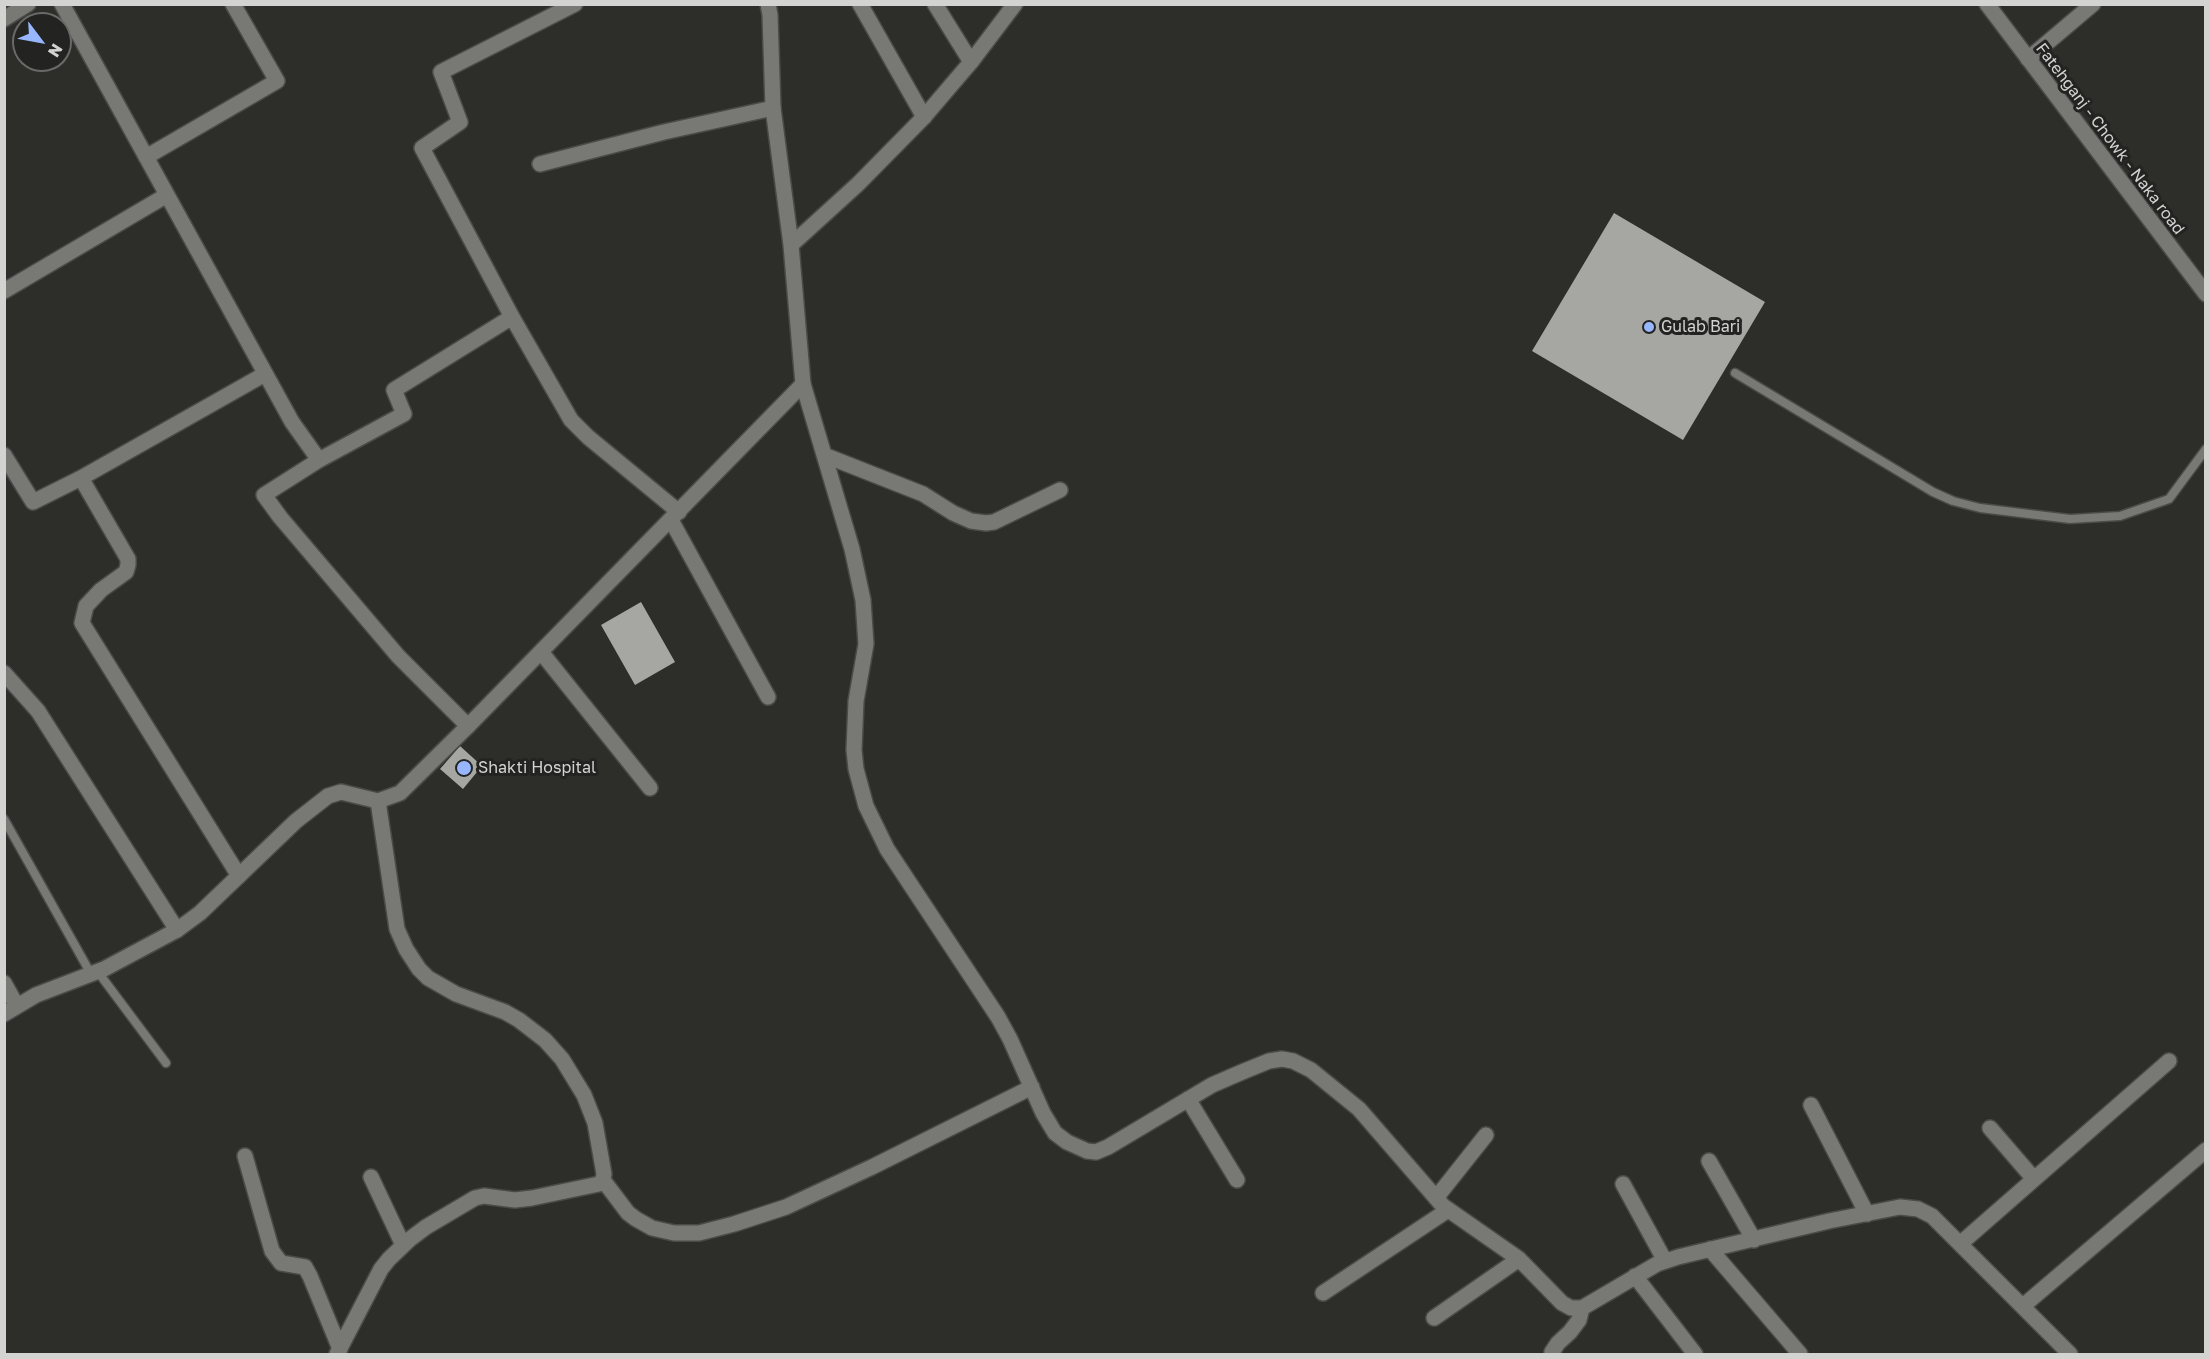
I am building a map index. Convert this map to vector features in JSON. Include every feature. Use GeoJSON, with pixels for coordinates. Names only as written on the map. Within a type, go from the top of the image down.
{"type":"FeatureCollection","features":[{"type":"Feature","properties":{"kind":"street"},"geometry":{"type":"LineString","coordinates":[[4,20],[28,4]]}},
{"type":"Feature","properties":{"kind":"street"},"geometry":{"type":"LineString","coordinates":[[62,4],[292,422],[319,460]]}},
{"type":"Feature","properties":{"kind":"street"},"geometry":{"type":"LineString","coordinates":[[146,157],[277,81],[233,4]]}},
{"type":"Feature","properties":{"kind":"street"},"geometry":{"type":"LineString","coordinates":[[575,4],[441,72],[460,122],[422,148],[512,317],[571,420],[675,516],[768,697]]}},
{"type":"Feature","properties":{"kind":"street"},"geometry":{"type":"LineString","coordinates":[[768,4],[774,108],[791,246],[803,384],[852,549],[867,624],[866,644],[856,701],[854,750],[856,769],[866,806],[887,849],[998,1017],[1043,1113],[1055,1132],[1066,1142],[1087,1151],[1096,1152],[1212,1085],[1269,1061],[1282,1059],[1293,1061],[1311,1070],[1359,1109],[1448,1210],[1519,1259],[1562,1303],[1571,1308],[1582,1308],[1665,1261],[1900,1207],[1918,1209],[1932,1216],[2070,1354]]}},
{"type":"Feature","properties":{"kind":"street"},"geometry":{"type":"LineString","coordinates":[[860,4],[924,117]]}},
{"type":"Feature","properties":{"kind":"street"},"geometry":{"type":"LineString","coordinates":[[935,4],[971,62]]}},
{"type":"Feature","properties":{"kind":"street"},"geometry":{"type":"LineString","coordinates":[[791,246],[858,184],[924,117],[971,62],[1015,4]]}},
{"type":"Feature","properties":{"kind":"street","name":"Fatehganj - Chowk - Naka road"},"geometry":{"type":"LineString","coordinates":[[1987,4],[2205,294]]}},
{"type":"Feature","properties":{"kind":"street"},"geometry":{"type":"LineString","coordinates":[[2028,59],[2093,4]]}},
{"type":"Feature","properties":{"kind":"street"},"geometry":{"type":"LineString","coordinates":[[540,164],[664,132],[774,108]]}},
{"type":"Feature","properties":{"kind":"street"},"geometry":{"type":"LineString","coordinates":[[4,291],[167,195]]}},
{"type":"Feature","properties":{"kind":"street"},"geometry":{"type":"LineString","coordinates":[[468,726],[398,656],[264,495],[319,460],[404,414],[394,390],[512,317]]}},
{"type":"Feature","properties":{"kind":"street"},"geometry":{"type":"LineString","coordinates":[[4,455],[33,502],[81,478],[265,374]]}},
{"type":"Feature","properties":{"kind":"street"},"geometry":{"type":"LineString","coordinates":[[4,983],[11,1010],[36,995],[95,973],[177,930],[200,913],[296,821],[328,796],[341,792],[378,801],[400,793],[803,384]]}},
{"type":"Feature","properties":{"kind":"street"},"geometry":{"type":"LineString","coordinates":[[824,455],[923,494],[952,513],[978,522],[994,522],[1007,517],[1060,490]]}},
{"type":"Feature","properties":{"kind":"street"},"geometry":{"type":"LineString","coordinates":[[81,478],[128,559],[126,572],[101,590],[86,606],[82,623],[239,876]]}},
{"type":"Feature","properties":{"kind":"street"},"geometry":{"type":"LineString","coordinates":[[541,652],[650,788]]}},
{"type":"Feature","properties":{"kind":"street"},"geometry":{"type":"LineString","coordinates":[[4,674],[38,711],[177,930]]}},
{"type":"Feature","properties":{"kind":"street"},"geometry":{"type":"LineString","coordinates":[[338,1352],[381,1269],[403,1245],[426,1227],[475,1198],[490,1195],[523,1200],[599,1184],[604,1174],[595,1124],[584,1095],[562,1059],[546,1040],[505,1012],[456,994],[428,978],[406,949],[397,929],[378,801]]}},
{"type":"Feature","properties":{"kind":"street"},"geometry":{"type":"LineString","coordinates":[[1960,1244],[2169,1061]]}},
{"type":"Feature","properties":{"kind":"street"},"geometry":{"type":"LineString","coordinates":[[603,1180],[628,1213],[636,1219],[652,1227],[674,1233],[699,1233],[786,1207],[1032,1087]]}},
{"type":"Feature","properties":{"kind":"street"},"geometry":{"type":"LineString","coordinates":[[1188,1099],[1237,1180]]}},
{"type":"Feature","properties":{"kind":"street"},"geometry":{"type":"LineString","coordinates":[[1811,1105],[1867,1214]]}},
{"type":"Feature","properties":{"kind":"street"},"geometry":{"type":"LineString","coordinates":[[1990,1128],[2034,1179]]}},
{"type":"Feature","properties":{"kind":"street"},"geometry":{"type":"LineString","coordinates":[[1436,1198],[1486,1135]]}},
{"type":"Feature","properties":{"kind":"street"},"geometry":{"type":"LineString","coordinates":[[2023,1306],[2205,1150]]}},
{"type":"Feature","properties":{"kind":"street"},"geometry":{"type":"LineString","coordinates":[[245,1156],[272,1251],[281,1263],[305,1267],[338,1352]]}},
{"type":"Feature","properties":{"kind":"street"},"geometry":{"type":"LineString","coordinates":[[1709,1161],[1754,1240]]}},
{"type":"Feature","properties":{"kind":"street"},"geometry":{"type":"LineString","coordinates":[[371,1177],[403,1245]]}},
{"type":"Feature","properties":{"kind":"street"},"geometry":{"type":"LineString","coordinates":[[1623,1184],[1665,1261]]}},
{"type":"Feature","properties":{"kind":"street"},"geometry":{"type":"LineString","coordinates":[[1323,1293],[1448,1210]]}},
{"type":"Feature","properties":{"kind":"street"},"geometry":{"type":"LineString","coordinates":[[1710,1249],[1800,1354]]}},
{"type":"Feature","properties":{"kind":"street"},"geometry":{"type":"LineString","coordinates":[[1434,1318],[1519,1259]]}},
{"type":"Feature","properties":{"kind":"street"},"geometry":{"type":"LineString","coordinates":[[1635,1276],[1695,1354]]}},
{"type":"Feature","properties":{"kind":"street"},"geometry":{"type":"LineString","coordinates":[[1553,1354],[1558,1342],[1579,1320],[1582,1308]]}},
{"type":"Feature","properties":{"kind":"lane"},"geometry":{"type":"LineString","coordinates":[[1735,373],[1933,492],[1953,501],[1980,508],[2070,519],[2120,516],[2169,499],[2205,449]]}},
{"type":"Feature","properties":{"kind":"lane"},"geometry":{"type":"LineString","coordinates":[[4,819],[95,973],[166,1063]]}},
{"type":"Feature","properties":{"kind":"building","name":"Gulab Bari"},"geometry":{"type":"Polygon","coordinates":[[[1614,213],[1765,302],[1683,440],[1532,351],[1614,213]]]}},
{"type":"Feature","properties":{"kind":"building"},"geometry":{"type":"Polygon","coordinates":[[[641,602],[675,662],[635,685],[601,625],[641,602]]]}},
{"type":"Feature","properties":{"kind":"building"},"geometry":{"type":"Polygon","coordinates":[[[460,746],[482,766],[463,789],[440,769],[460,746]]]}},
{"type":"Feature","properties":{"kind":"place","name":"Gulab Bari"},"geometry":{"type":"Point","coordinates":[1649,327]}},
{"type":"Feature","properties":{"kind":"place","name":"Shakti Hospital"},"geometry":{"type":"Point","coordinates":[464,768]}}]}
